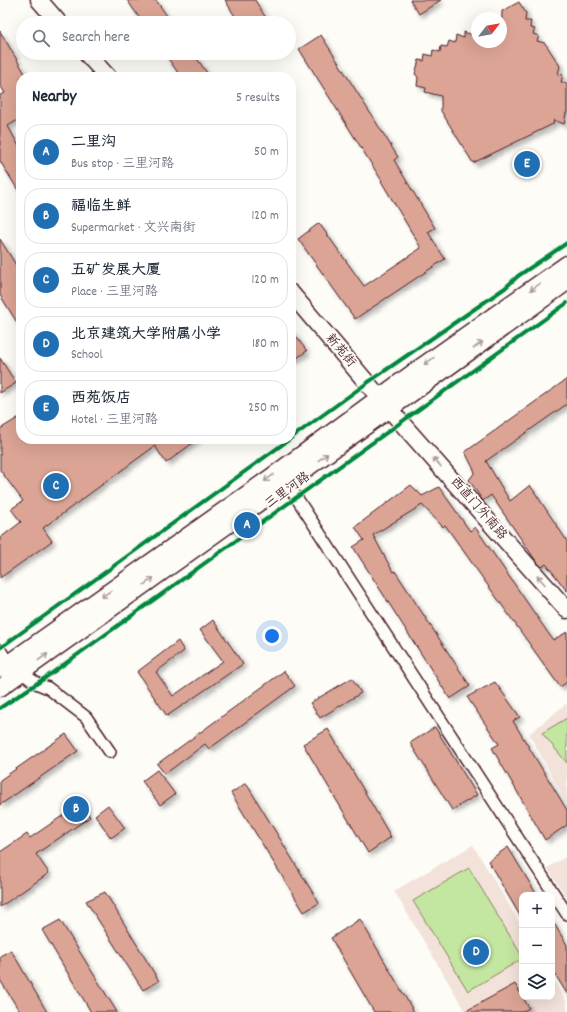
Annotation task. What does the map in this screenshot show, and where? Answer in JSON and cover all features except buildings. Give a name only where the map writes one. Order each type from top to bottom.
[{"type":"main road","points":[[39,0],[53,16]]},
{"type":"main road","points":[[92,60],[103,72]]},
{"type":"main road","name":"三里河路","points":[[3,661],[271,477],[379,397],[567,264]]},
{"type":"main road","name":"三里河路","points":[[0,688],[567,282]]},
{"type":"main road","name":"新苑街","points":[[296,299],[390,410]]},
{"type":"main road","name":"西直门外南路","points":[[390,410],[567,610]]},
{"type":"street","points":[[287,483],[567,914]]},
{"type":"street","points":[[3,661],[36,683],[48,688],[86,717],[110,752]]},
{"type":"shaded area","points":[[567,703],[567,803],[529,734]]},
{"type":"shaded area","points":[[473,845],[519,922],[519,1000],[555,1000],[555,982],[567,1003],[567,1012],[466,1012],[394,891]]},
{"type":"shaded area","points":[[567,856],[567,898],[547,868]]},
{"type":"green space","points":[[567,718],[567,763],[542,733]]},
{"type":"green space","points":[[469,868],[519,951],[519,961],[468,991],[413,901]]},
{"type":"cycle path","points":[[296,434],[367,383],[505,288],[518,276],[567,243]]},
{"type":"cycle path","points":[[0,708],[45,678],[567,303]]},
{"type":"cycle path","points":[[0,648],[283,444]]},
{"type":"place","name":"西苑饭店","points":[[527,164]]},
{"type":"place","name":"五矿发展大厦","points":[[56,486]]},
{"type":"place","name":"二里沟","points":[[247,525]]},
{"type":"place","name":"福临生鲜","points":[[76,809]]},
{"type":"place","name":"北京建筑大学附属小学","points":[[476,952]]}]
